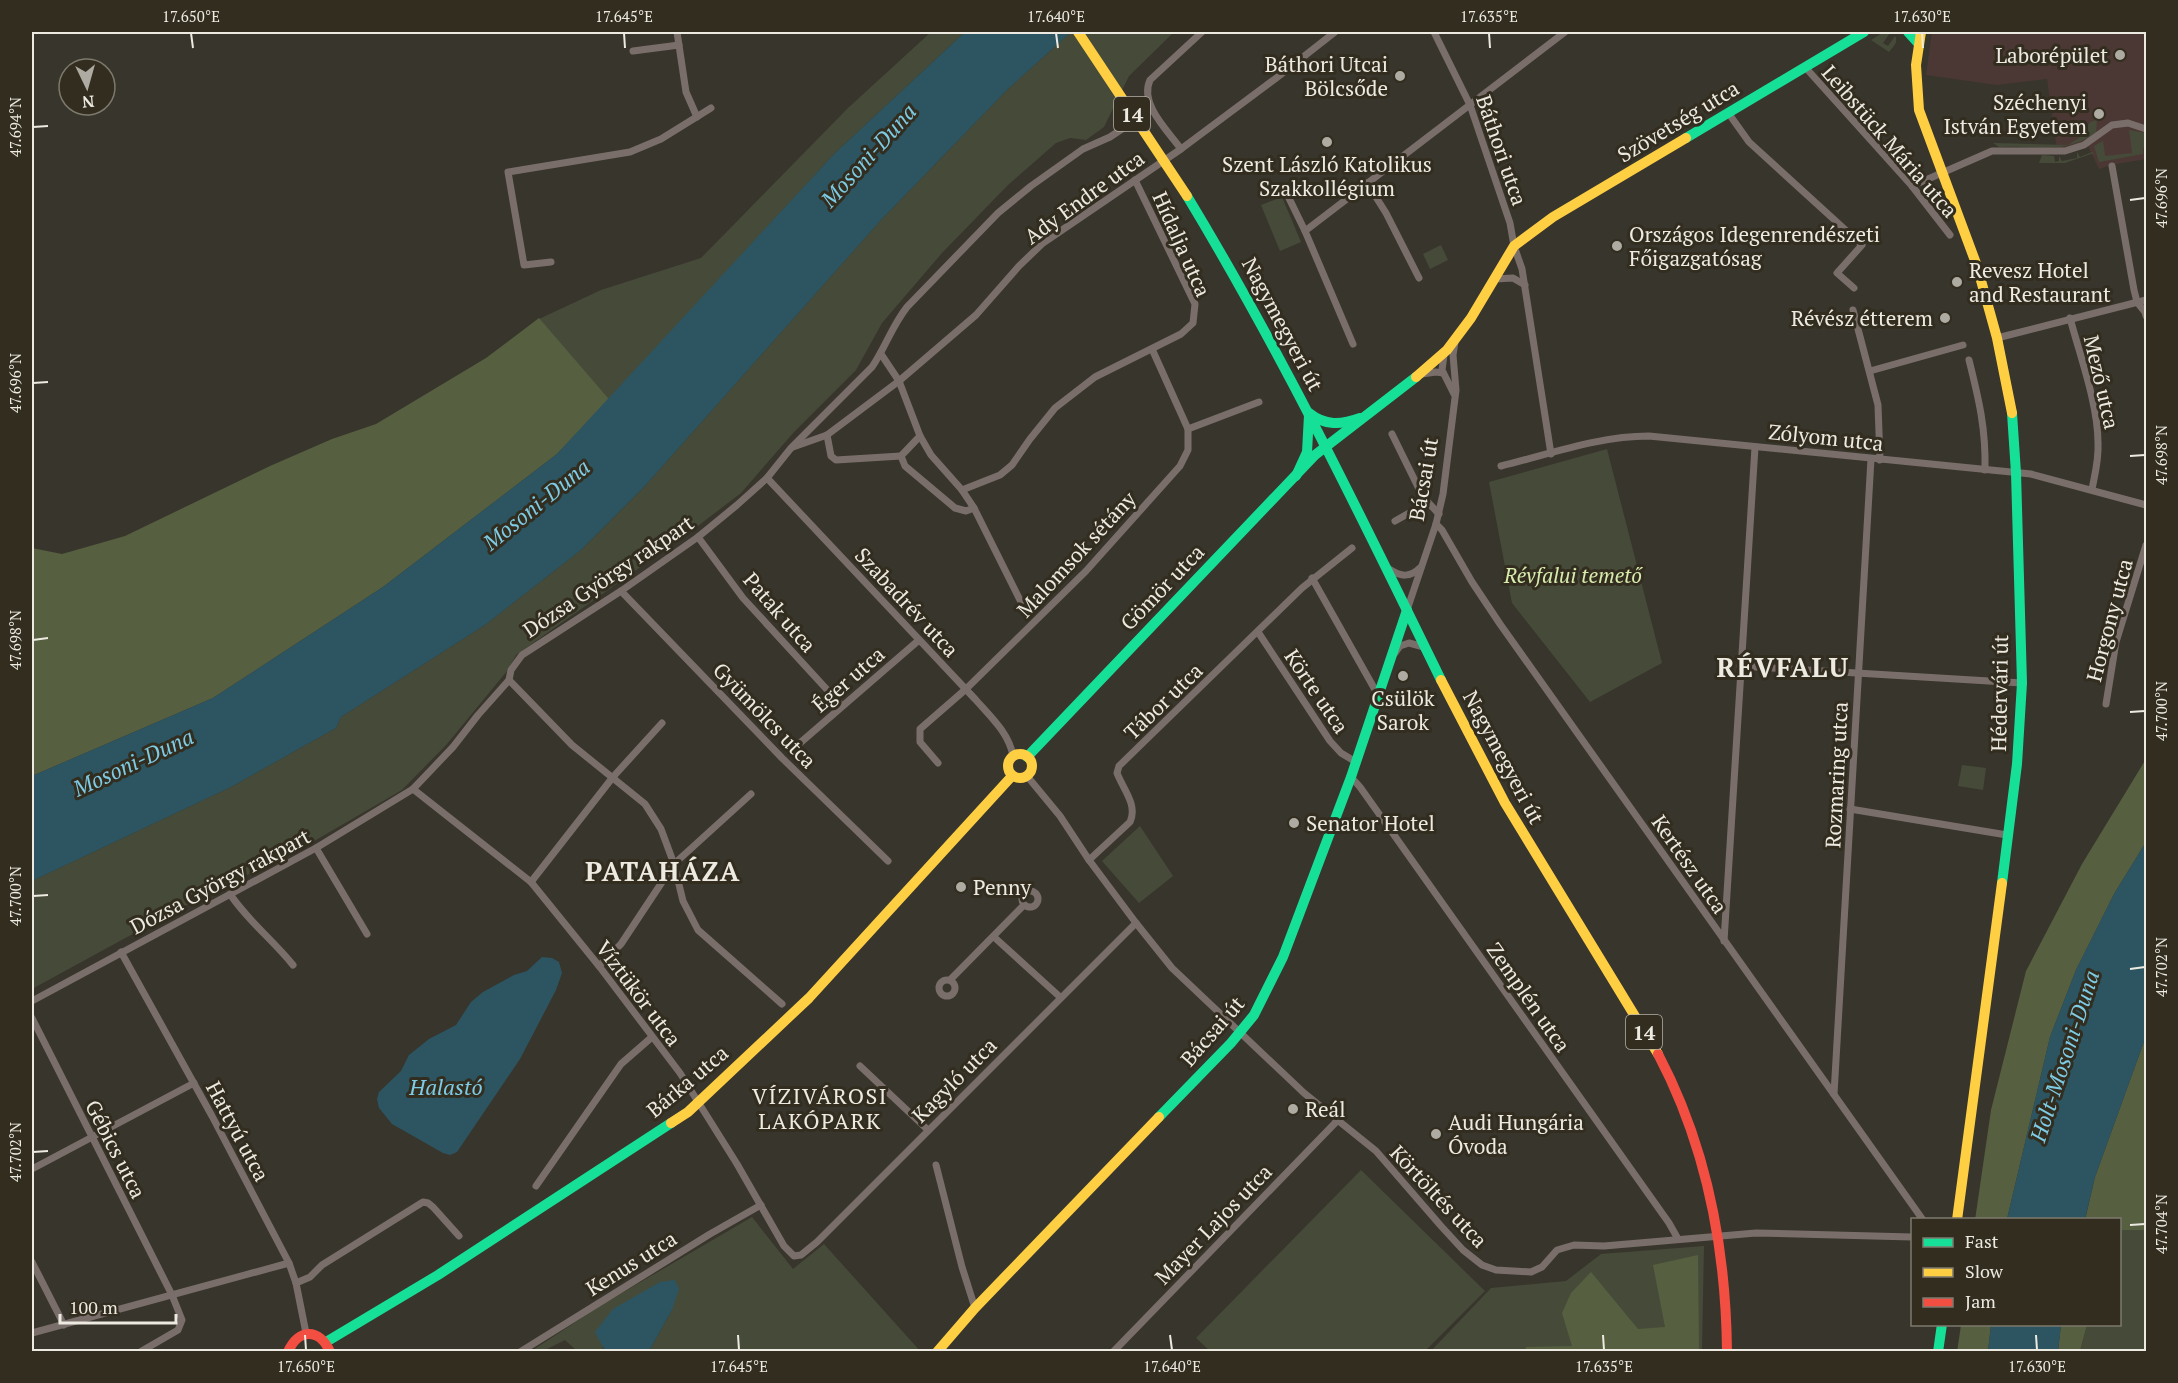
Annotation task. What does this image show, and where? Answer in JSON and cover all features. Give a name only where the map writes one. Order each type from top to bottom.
[{"type":"street","points":[[677,32],[686,92],[697,117]]},
{"type":"street","name":"Nagymegyeri út","points":[[1078,32],[1187,196],[1265,328],[1387,567],[1477,751],[1529,845],[1658,1055],[1681,1102],[1700,1153],[1708,1183],[1719,1237],[1727,1352]]},
{"type":"street","points":[[1181,149],[1152,109],[1147,94],[1150,80],[1202,32]]},
{"type":"street","name":"Ady Endre utca","points":[[791,448],[826,435],[899,381],[976,315],[1019,266],[1043,243],[1181,149],[1335,32]]},
{"type":"street","name":"Báthori utca","points":[[1434,32],[1470,105],[1510,222],[1525,285],[1551,454]]},
{"type":"street","points":[[1305,231],[1565,32]]},
{"type":"street","name":"Szövetség utca","points":[[1514,246],[1553,217],[1864,32]]},
{"type":"street","points":[[1908,32],[1918,38]]},
{"type":"street","name":"Hédervári út","points":[[1918,38],[1915,81],[1919,110],[1977,266],[1997,338],[2011,401],[2016,473],[2022,683],[2017,764],[1957,1218]]},
{"type":"street","points":[[633,51],[679,45]]},
{"type":"street","name":"Leibstück Mária utca","points":[[1805,68],[1912,186],[1950,235]]},
{"type":"street","points":[[551,262],[524,266],[508,172],[630,152],[661,139],[711,108]]},
{"type":"street","name":"Dózsa György rakpart","points":[[32,1001],[316,848],[413,789],[453,747],[509,680],[511,670],[522,654],[621,591],[698,537],[766,478],[791,448],[872,367],[881,354],[896,321],[907,307],[998,213],[1030,186],[1083,149],[1110,137],[1152,109]]},
{"type":"street","points":[[1729,114],[1749,142],[1862,245],[1837,273],[1854,288]]},
{"type":"street","points":[[1912,186],[1992,151],[2058,152],[2074,149],[2091,141],[2109,126],[2128,123],[2146,129]]},
{"type":"street","points":[[2112,166],[2137,303],[2146,316]]},
{"type":"street","name":"Hídalja utca","points":[[1135,180],[1195,304],[1193,323],[1181,334],[1152,349]]},
{"type":"street","points":[[1367,183],[1386,213],[1419,278]]},
{"type":"street","points":[[1285,190],[1353,344]]},
{"type":"street","points":[[1456,339],[1514,246]]},
{"type":"street","points":[[1495,279],[1513,278],[1525,285]]},
{"type":"street","points":[[1997,338],[2146,300]]},
{"type":"street","points":[[1853,310],[1878,405],[1880,460]]},
{"type":"street","name":"Mező utca","points":[[2070,318],[2097,420],[2097,465],[2092,489]]},
{"type":"street","name":"Gömör utca","points":[[1027,757],[1325,446],[1418,375],[1456,339]]},
{"type":"street","name":"Bácsai út","points":[[937,1352],[975,1308],[1241,1032],[1254,1015],[1283,957],[1351,777],[1439,514],[1455,399],[1456,375],[1453,350],[1456,339]]},
{"type":"street","points":[[1870,371],[1963,345]]},
{"type":"street","points":[[962,490],[1000,475],[1012,465],[1029,439],[1055,408],[1095,377],[1152,349],[1188,429],[1259,402]]},
{"type":"street","points":[[1447,350],[1442,363],[1443,373],[1451,384],[1455,399]]},
{"type":"street","points":[[881,354],[899,381],[920,436],[931,454],[962,490],[974,508],[1026,612]]},
{"type":"street","points":[[1969,360],[1982,413],[1985,470]]},
{"type":"street","points":[[1418,375],[1432,372],[1443,373]]},
{"type":"street","points":[[1308,411],[1311,415],[1328,423],[1339,424],[1360,418]]},
{"type":"street","points":[[1296,476],[1307,452],[1308,411]]},
{"type":"street","name":"Malomsok sétány","points":[[938,763],[920,742],[920,729],[966,689],[1086,572],[1180,466],[1188,450],[1188,429]]},
{"type":"street","points":[[1392,434],[1427,503],[1439,514]]},
{"type":"street","points":[[826,435],[831,456],[836,460],[901,456],[920,436]]},
{"type":"street","name":"Zólyom utca","points":[[1501,466],[1602,440],[1627,436],[1649,436],[2031,474],[2146,505]]},
{"type":"street","points":[[1724,942],[1755,447]]},
{"type":"street","points":[[901,456],[905,466],[955,508],[966,511],[974,508]]},
{"type":"street","name":"Rozmaring utca","points":[[1834,1094],[1837,1079],[1850,809],[1871,459]]},
{"type":"street","name":"Szabadrév utca","points":[[766,478],[966,689],[1011,744],[1013,756]]},
{"type":"street","points":[[1395,520],[1427,503]]},
{"type":"street","name":"Kertész utca","points":[[1436,524],[1442,530],[1500,624],[1922,1218]]},
{"type":"street","name":"Patak utca","points":[[698,537],[743,598],[842,706]]},
{"type":"street","name":"Horgony utca","points":[[2106,704],[2116,642],[2146,545]]},
{"type":"street","name":"Tábor utca","points":[[1089,860],[1130,822],[1133,815],[1133,807],[1117,773],[1119,766],[1312,578],[1352,548]]},
{"type":"street","points":[[1387,567],[1400,575],[1407,576],[1423,565]]},
{"type":"street","points":[[1312,578],[1378,695]]},
{"type":"street","name":"Gyümölcs utca","points":[[621,591],[782,758],[888,861]]},
{"type":"street","name":"Körte utca","points":[[1258,632],[1330,741],[1341,753],[1356,762]]},
{"type":"street","name":"Éger utca","points":[[800,743],[919,640]]},
{"type":"street","points":[[1391,657],[1400,646],[1409,643],[1423,646],[1430,654]]},
{"type":"street","points":[[1740,666],[2022,683]]},
{"type":"street","points":[[509,680],[572,745],[645,804],[661,829],[674,864],[683,901],[698,930],[782,1004]]},
{"type":"street","points":[[531,882],[613,777],[662,723]]},
{"type":"street","points":[[1021,754],[1027,757],[1032,765],[1031,772],[1019,778],[1012,776],[1008,765],[1013,756],[1021,754]]},
{"type":"street","name":"Bárka utca","points":[[328,1347],[658,1132],[698,1102],[809,998],[1012,776]]},
{"type":"street","points":[[1027,776],[1060,816],[1089,860],[1136,923],[1178,974],[1241,1032]]},
{"type":"street","name":"Zemplén utca","points":[[1351,777],[1669,1223],[1677,1239]]},
{"type":"street","name":"Víztükör utca","points":[[413,789],[531,882],[599,966],[680,1073],[784,1246],[794,1256]]},
{"type":"street","points":[[599,966],[621,944],[674,864],[751,794]]},
{"type":"street","points":[[1850,809],[2007,835]]},
{"type":"street","points":[[316,848],[368,934]]},
{"type":"street","points":[[230,894],[237,906],[293,964]]},
{"type":"street","points":[[950,981],[1024,905]]},
{"type":"street","name":"Kagyló utca","points":[[794,1256],[801,1255],[817,1242],[1136,923]]},
{"type":"street","points":[[994,936],[1060,997]]},
{"type":"street","name":"Hattyú utca","points":[[121,952],[290,1263],[306,1333]]},
{"type":"street","name":"Gébics utca","points":[[32,1018],[172,1295],[182,1320],[178,1330],[140,1352]]},
{"type":"street","name":"Körtöltés utca","points":[[1241,1032],[1305,1093],[1376,1151],[1463,1250],[1491,1269],[1516,1273],[1531,1272],[1542,1267],[1557,1250],[1568,1246],[1719,1237]]},
{"type":"street","points":[[536,1186],[621,1064],[652,1037]]},
{"type":"street","points":[[860,1066],[928,1130]]},
{"type":"street","points":[[32,1169],[194,1083]]},
{"type":"street","name":"Mayer Lajos utca","points":[[1113,1352],[1338,1120]]},
{"type":"street","points":[[936,1165],[962,1268],[975,1308]]},
{"type":"street","points":[[296,1283],[310,1277],[322,1265],[423,1202],[433,1207],[459,1236]]},
{"type":"street","name":"Kenus utca","points":[[520,1352],[761,1205]]},
{"type":"street","points":[[1719,1237],[1756,1233],[1911,1237]]},
{"type":"street","points":[[32,1262],[64,1325]]},
{"type":"street","points":[[32,1333],[290,1263]]},
{"type":"street","points":[[1938,1352],[1942,1326]]},
{"type":"street","points":[[288,1352],[292,1341],[306,1333],[316,1334],[328,1347]]},
{"type":"shaded area","name":"Széchenyi István Egyetem","points":[[1932,32],[2146,32],[2146,159],[2099,169],[2086,142],[2057,150],[2047,79],[1997,85],[1926,75]]},
{"type":"green space","points":[[931,32],[965,32],[835,153],[609,399],[539,319],[601,290],[701,258],[848,108]]},
{"type":"green space","points":[[1071,32],[1174,32],[1129,76],[1104,127],[1086,140],[1070,138],[1056,143],[1008,185],[942,253],[882,323],[856,370],[794,432],[741,493],[690,532],[516,655],[507,671],[447,744],[402,790],[309,844],[173,912],[32,989],[32,881],[231,787],[336,728],[341,717],[485,625],[581,550],[644,487],[881,220],[1007,90]]},
{"type":"green space","points":[[1882,33],[1890,33],[1883,43],[1888,46],[1895,36],[1896,38],[1889,52],[1871,40]]},
{"type":"green space","points":[[2097,120],[2096,133],[2084,140],[2072,144],[2061,147],[1999,147],[1993,143],[2068,145],[2082,136],[2090,122]]},
{"type":"green space","points":[[2129,130],[2146,133],[2146,147],[2143,148],[2143,154],[2099,162],[2094,146],[2103,141],[2105,156],[2132,153]]},
{"type":"green space","points":[[2077,152],[2080,157],[2094,153],[2065,163],[2039,163],[2042,155],[2054,156],[2055,162],[2059,161],[2059,156],[2062,161],[2077,158]]},
{"type":"green space","points":[[1282,197],[1301,242],[1280,251],[1261,205]]},
{"type":"green space","points":[[1441,245],[1448,260],[1430,269],[1423,254]]},
{"type":"green space","points":[[539,318],[609,399],[557,454],[383,587],[213,698],[32,776],[32,548],[62,554],[125,536],[270,466],[332,439],[376,424],[486,358]]},
{"type":"green space","name":"Révfalui temető","points":[[1607,449],[1662,663],[1590,702],[1512,603],[1489,482]]},
{"type":"green space","points":[[2146,759],[2146,842],[2114,894],[2076,970],[2050,1037],[2007,1218],[1975,1218],[1991,1110],[2026,971],[2082,864]]},
{"type":"green space","points":[[1962,765],[1986,768],[1983,790],[1958,786]]},
{"type":"green space","points":[[1140,826],[1173,876],[1139,903],[1102,861]]},
{"type":"green space","points":[[2146,1036],[2146,1230],[2121,1230],[2121,1218],[2085,1218],[2095,1177]]},
{"type":"green space","points":[[1361,1170],[1485,1291],[1425,1351],[1210,1351],[1196,1338]]},
{"type":"green space","points":[[752,1217],[793,1269],[824,1244],[921,1352],[649,1351],[672,1310],[602,1347],[605,1351],[577,1351],[565,1340],[543,1351],[530,1352],[603,1304]]},
{"type":"green space","points":[[2121,1230],[2146,1230],[2146,1351],[2080,1352],[2087,1326],[2121,1326]]},
{"type":"green space","points":[[1704,1246],[1702,1351],[1430,1352],[1491,1288],[1566,1281],[1601,1254]]},
{"type":"green space","points":[[1698,1255],[1699,1351],[1526,1351],[1526,1347],[1572,1346],[1562,1313],[1571,1293],[1591,1272],[1638,1329],[1665,1327],[1653,1265]]},
{"type":"green space","points":[[1961,1326],[1991,1326],[1988,1351],[1957,1352]]},
{"type":"green space","points":[[2061,1326],[2087,1326],[2080,1351],[2058,1351]]},
{"type":"water","name":"Mosoni-Duna","points":[[965,32],[1071,32],[1007,90],[881,220],[644,487],[581,550],[485,625],[341,717],[336,728],[231,787],[32,881],[32,776],[213,698],[383,587],[557,454],[835,153]]},
{"type":"water","name":"Holt-Mosoni-Duna","points":[[2146,842],[2146,1036],[2095,1177],[2085,1218],[2007,1218],[2050,1037],[2076,970],[2114,894]]},
{"type":"water","name":"Halastó","points":[[542,957],[552,958],[559,962],[562,973],[556,990],[520,1059],[457,1152],[450,1155],[443,1153],[392,1124],[379,1108],[377,1099],[379,1092],[401,1071],[409,1055],[429,1039],[456,1025],[471,1002],[483,992],[514,975],[527,971]]},
{"type":"water","points":[[675,1280],[679,1289],[672,1310],[649,1351],[605,1351],[595,1332],[613,1309],[660,1282]]},
{"type":"water","points":[[1991,1326],[2061,1326],[2058,1351],[1988,1351]]},
{"type":"traffic: fast","points":[[1686,138],[1864,32]]},
{"type":"traffic: fast","points":[[1908,32],[1917,42]]},
{"type":"traffic: fast","points":[[1187,196],[1288,375],[1351,496],[1441,680]]},
{"type":"traffic: fast","points":[[1027,757],[1315,455],[1416,377]]},
{"type":"traffic: fast","points":[[1309,413],[1321,420],[1333,423],[1360,418]]},
{"type":"traffic: fast","points":[[2002,883],[2017,764],[2022,683],[2012,413]]},
{"type":"traffic: fast","points":[[1296,476],[1307,452],[1309,415]]},
{"type":"traffic: fast","points":[[1159,1117],[1231,1043],[1254,1015],[1283,957],[1351,777],[1407,610]]},
{"type":"traffic: fast","points":[[326,1342],[438,1275],[671,1123]]},
{"type":"traffic: fast","points":[[1938,1352],[1942,1326]]},
{"type":"traffic: slow","points":[[1078,32],[1187,196]]},
{"type":"traffic: slow","points":[[1921,32],[1916,65],[1919,110],[1977,266],[1997,338],[2012,413]]},
{"type":"traffic: slow","points":[[1416,377],[1447,350],[1471,318],[1514,246],[1553,217],[1686,138]]},
{"type":"traffic: slow","points":[[1441,680],[1505,803],[1658,1054]]},
{"type":"traffic: slow","points":[[1020,754],[1029,757],[1032,766],[1029,775],[1020,778],[1011,775],[1008,766],[1011,757],[1020,754]]},
{"type":"traffic: slow","points":[[671,1123],[688,1112],[809,998],[1012,776]]},
{"type":"traffic: slow","points":[[1957,1218],[2002,883]]},
{"type":"traffic: slow","points":[[937,1352],[975,1308],[1159,1117]]},
{"type":"traffic: jam","points":[[1658,1054],[1689,1125],[1710,1199],[1723,1275],[1727,1352]]},
{"type":"traffic: jam","points":[[288,1352],[297,1338],[309,1334],[321,1338],[330,1352]]},
{"type":"place","name":"Laborépület","points":[[2120,55]]},
{"type":"place","name":"Báthori Utcai Bölcsőde","points":[[1400,76]]},
{"type":"place","name":"Széchenyi István Egyetem","points":[[2099,114]]},
{"type":"place","name":"Szent László Katolikus Szakkollégium","points":[[1327,142]]},
{"type":"place","name":"Országos Idegenrendészeti Főigazgatósag","points":[[1617,246]]},
{"type":"place","name":"Revesz Hotel and Restaurant","points":[[1957,282]]},
{"type":"place","name":"Révész étterem","points":[[1945,318]]},
{"type":"place","name":"Csülök Sarok","points":[[1403,676]]},
{"type":"place","name":"Senator Hotel","points":[[1294,823]]},
{"type":"place","name":"Penny","points":[[961,887]]},
{"type":"place","name":"Reál","points":[[1293,1109]]},
{"type":"place","name":"Audi Hungária Óvoda","points":[[1436,1134]]},
{"type":"district","name":"RÉVFALU","points":[[1783,667]]},
{"type":"district","name":"PATAHÁZA","points":[[663,871]]},
{"type":"district","name":"VÍZIVÁROSI LAKÓPARK","points":[[820,1108]]}]
